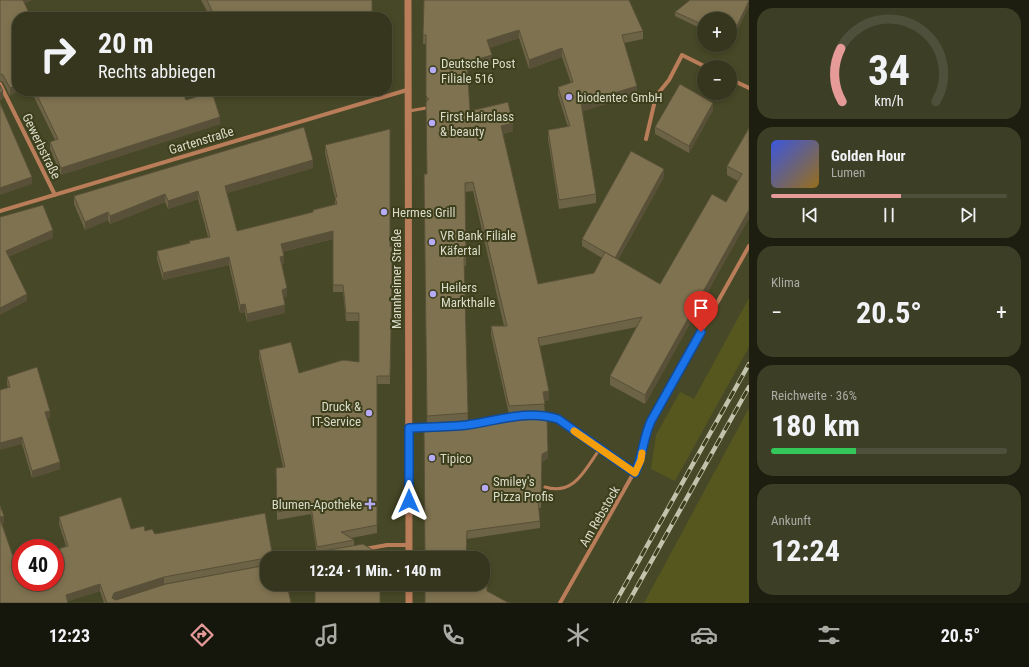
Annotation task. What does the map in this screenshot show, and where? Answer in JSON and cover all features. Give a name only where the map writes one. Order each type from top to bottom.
[{"type":"street","name":"Mannheimer Straße","points":[[408,0],[407,112],[409,551]]},
{"type":"street","points":[[646,139],[656,96],[669,80],[682,55],[697,62]]},
{"type":"street","points":[[737,82],[749,88]]},
{"type":"street","name":"Gewerbstraße","points":[[0,84],[55,195]]},
{"type":"street","name":"Gartenstraße","points":[[392,94],[407,90]]},
{"type":"street","name":"Gartenstraße","points":[[0,211],[387,96]]},
{"type":"street","name":"Am Rebstock","points":[[560,603],[635,473],[641,460],[645,434],[651,421],[749,246]]},
{"type":"street","points":[[357,551],[387,545],[409,545]]},
{"type":"street","points":[[409,591],[409,603]]},
{"type":"lane","points":[[407,112],[426,108]]},
{"type":"lane","points":[[537,415],[545,414],[558,419],[599,450],[635,473]]},
{"type":"lane","points":[[467,425],[513,416]]},
{"type":"lane","points":[[409,428],[438,426]]},
{"type":"lane","points":[[545,487],[554,490],[569,487],[583,473],[599,450]]},
{"type":"shaded area","points":[[749,298],[749,347],[675,481],[651,469],[656,435],[680,392],[694,399]]},
{"type":"shaded area","points":[[749,408],[749,603],[644,603]]},
{"type":"building","points":[[0,0],[23,0],[29,12],[12,12],[12,87],[10,88],[3,75],[0,74]]},
{"type":"building","points":[[207,0],[372,0],[372,12],[213,12]]},
{"type":"building","points":[[424,0],[629,0],[643,31],[622,35],[637,86],[581,103],[596,194],[559,200],[548,130],[570,126],[558,87],[573,82],[562,48],[529,60],[519,30],[487,40],[492,55],[467,62],[470,111],[508,102],[513,123],[501,126],[538,284],[594,273],[605,252],[660,284],[712,194],[726,202],[742,174],[727,166],[749,128],[749,210],[645,395],[610,376],[642,317],[538,338],[549,391],[543,392],[545,404],[509,406],[491,326],[507,326],[473,182],[465,183],[466,258],[464,258],[468,413],[427,416],[424,174],[427,174],[426,102],[429,99],[426,96],[426,35],[423,35]]},
{"type":"building","points":[[690,0],[749,0],[737,26],[737,12],[697,12],[697,22],[675,12]]},
{"type":"building","points":[[680,84],[697,94],[697,100],[708,100],[713,103],[689,146],[655,127]]},
{"type":"building","points":[[0,85],[3,91],[0,93]]},
{"type":"building","points":[[37,96],[184,96],[186,100],[199,96],[213,96],[220,117],[61,168],[50,142],[58,139]]},
{"type":"building","points":[[0,103],[32,177],[0,188]]},
{"type":"building","points":[[304,127],[313,160],[225,186],[237,231],[313,212],[313,210],[337,204],[335,197],[337,197],[325,145],[390,129],[390,247],[392,246],[392,280],[390,376],[377,376],[377,525],[341,532],[354,540],[317,547],[311,506],[277,512],[276,468],[285,467],[259,350],[291,342],[299,373],[343,360],[359,362],[359,313],[346,313],[343,285],[333,285],[333,231],[281,244],[284,256],[280,257],[287,288],[282,290],[285,305],[247,314],[245,304],[240,305],[229,257],[163,273],[157,251],[190,243],[189,241],[210,237],[198,191],[168,201],[165,194],[110,216],[108,212],[85,222],[74,196]]},
{"type":"building","points":[[631,151],[664,169],[615,258],[582,239]]},
{"type":"building","points":[[43,205],[53,230],[6,251],[27,294],[0,308],[0,217]]},
{"type":"building","points":[[37,367],[50,411],[45,412],[60,462],[32,471],[22,437],[0,443],[0,390],[10,387],[7,377]]},
{"type":"building","points":[[524,411],[546,412],[548,451],[542,454],[541,501],[538,501],[540,521],[467,531],[466,551],[425,551],[424,430],[427,430],[427,423],[468,421],[468,423],[502,423],[503,416],[511,416],[510,413]]},
{"type":"building","points":[[121,497],[131,529],[144,526],[145,531],[152,529],[155,534],[265,513],[272,551],[260,551],[260,559],[164,577],[114,593],[112,598],[116,600],[166,584],[260,566],[260,591],[288,591],[291,603],[107,603],[100,584],[66,595],[68,603],[0,603],[0,519],[12,553],[12,591],[64,591],[64,547],[68,546],[59,517]]},
{"type":"building","points":[[0,505],[4,516],[0,517]]},
{"type":"building","points":[[363,544],[374,551],[324,551]]},
{"type":"building","points":[[315,591],[380,591],[380,603],[315,603]]},
{"type":"building","points":[[425,591],[487,591],[509,603],[425,603]]},
{"type":"railway","points":[[615,603],[749,364]]},
{"type":"railway","points":[[628,603],[749,387]]},
{"type":"slow traffic","points":[[574,431],[599,450],[635,473],[641,460],[642,453]]},
{"type":"place","name":"Deutsche Post Filiale 516","points":[[433,70]]},
{"type":"place","name":"biodentec GmbH","points":[[569,97]]},
{"type":"place","name":"First Hairclass & beauty","points":[[432,123]]},
{"type":"place","name":"Hermes Grill","points":[[384,212]]},
{"type":"place","name":"VR Bank Filiale Käfertal","points":[[432,242]]},
{"type":"place","name":"Heilers Markthalle","points":[[433,294]]},
{"type":"place","name":"Druck & IT-Service","points":[[369,413]]},
{"type":"place","name":"Tipico","points":[[432,458]]},
{"type":"place","name":"Smiley's Pizza Profis","points":[[485,488]]},
{"type":"place","name":"Blumen-Apotheke","points":[[370,504]]},
{"type":"route","points":[[409,501],[409,428],[467,425],[505,417],[545,414],[558,419],[599,450],[635,473],[641,460],[645,434],[651,421],[701,332]]}]
